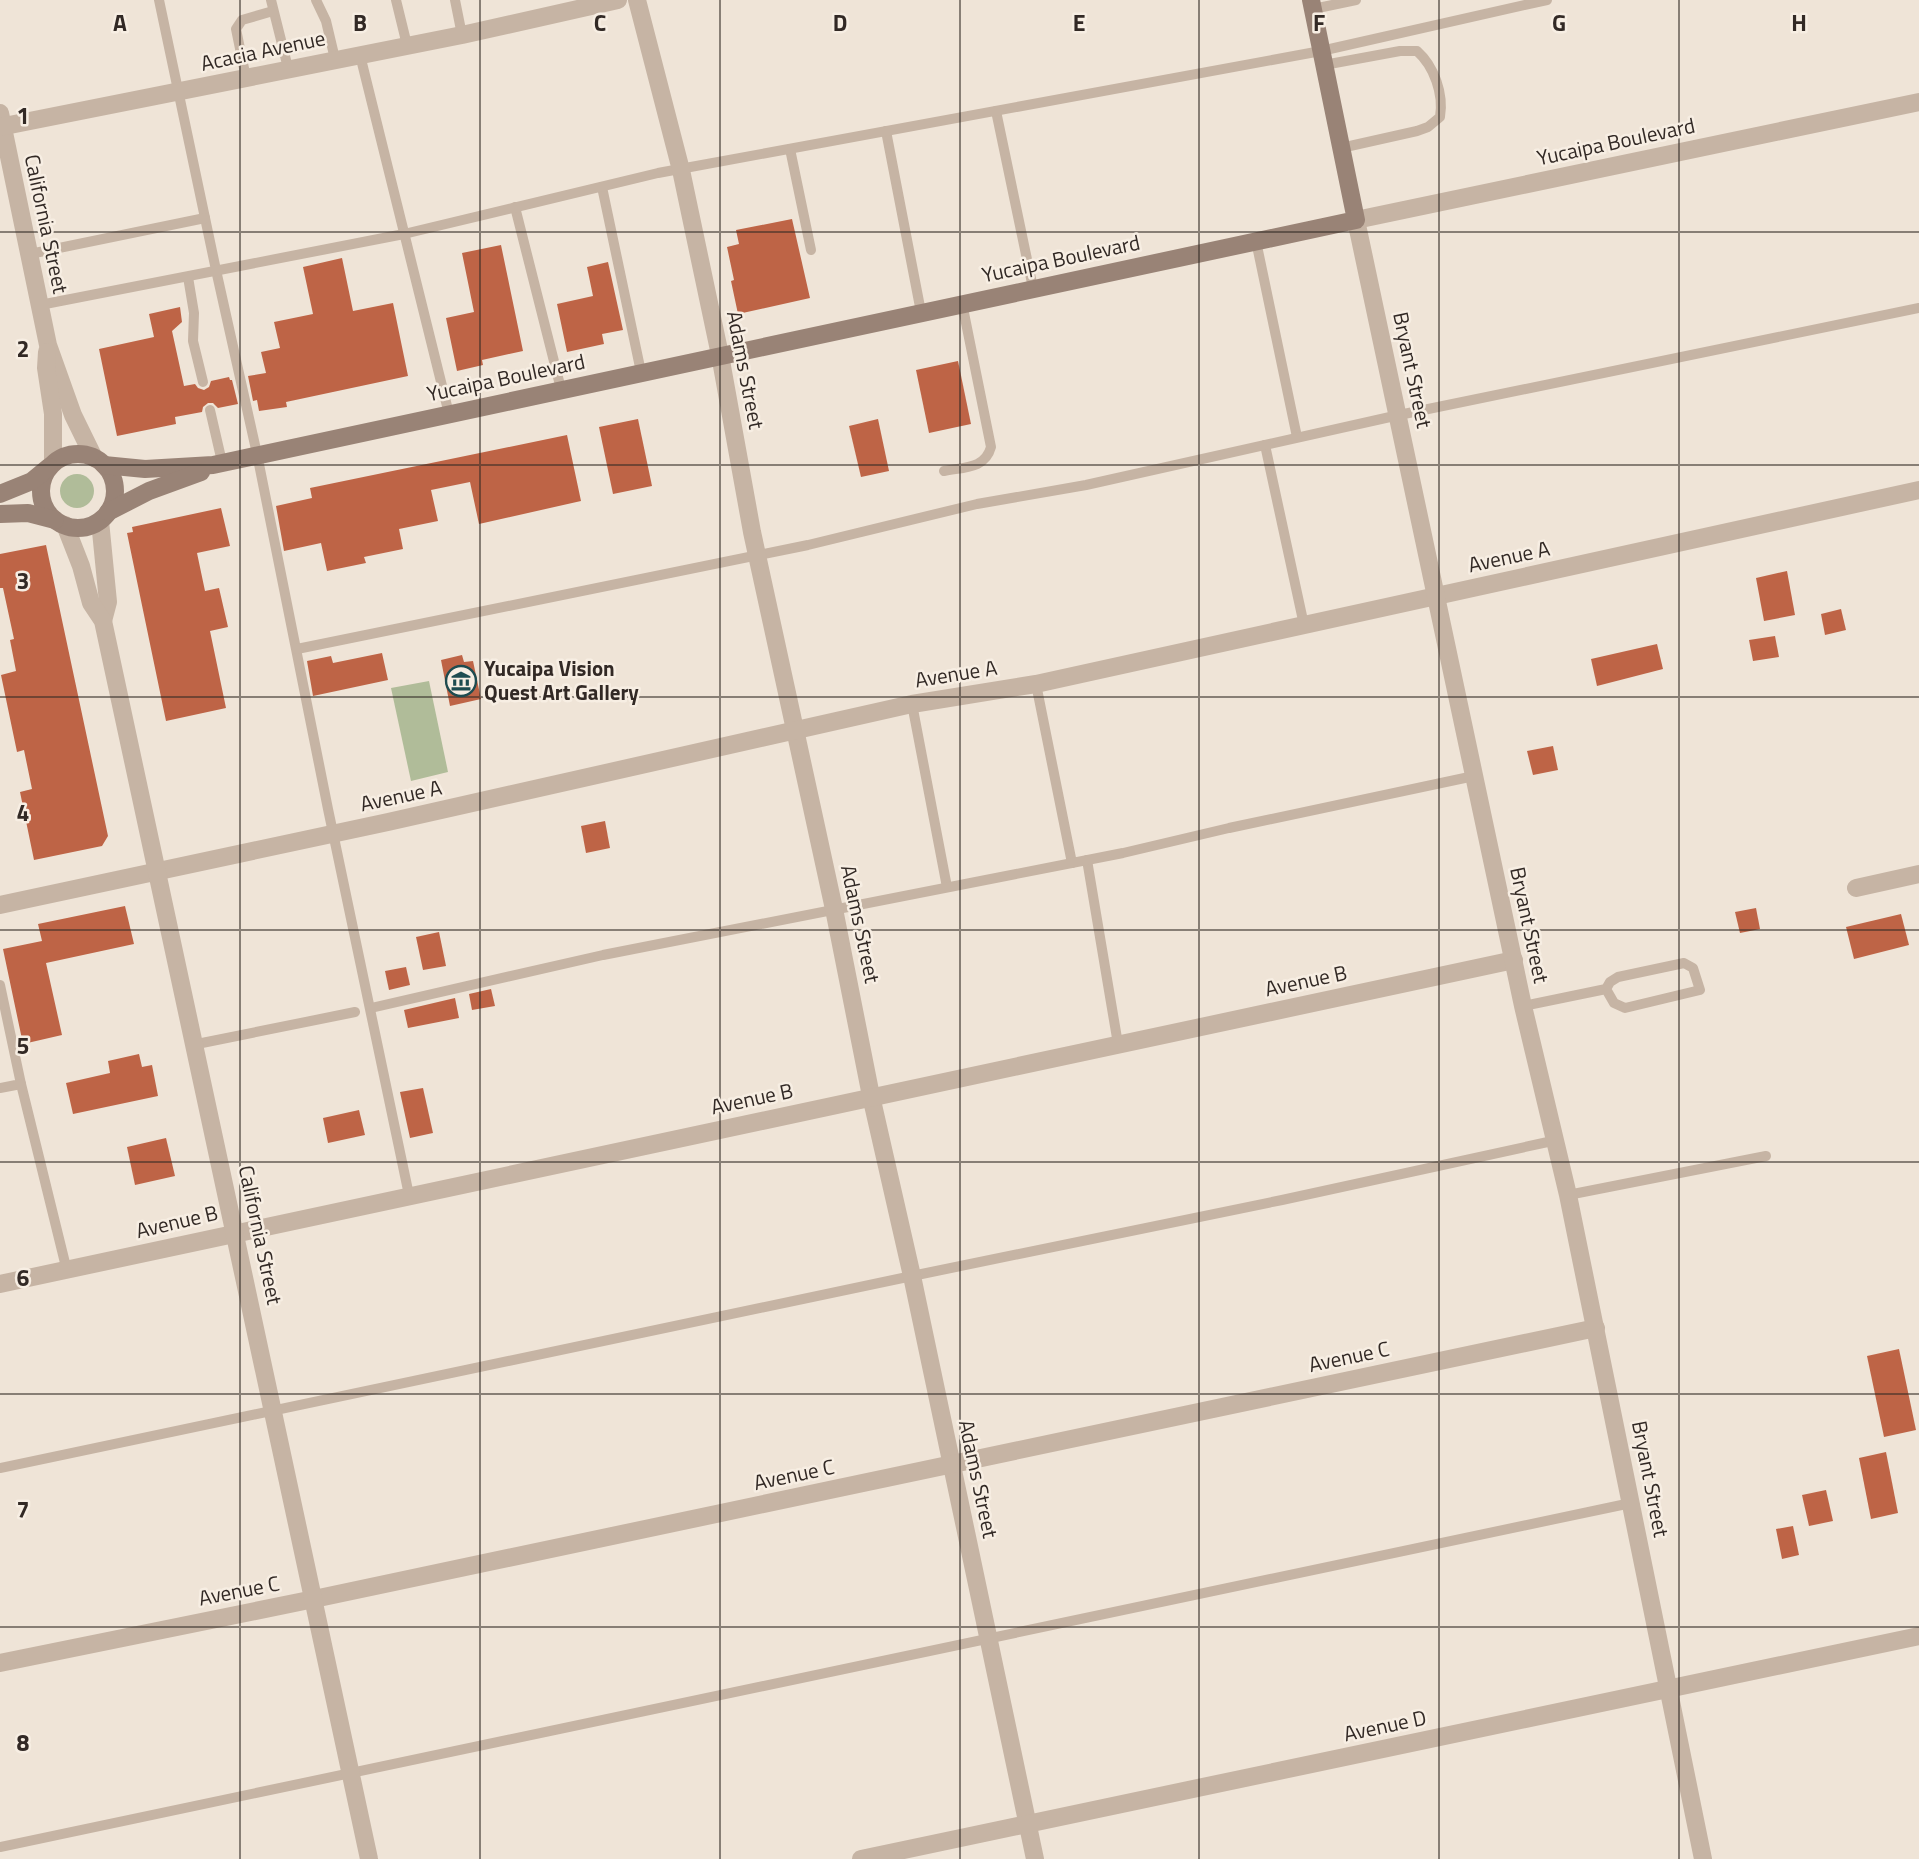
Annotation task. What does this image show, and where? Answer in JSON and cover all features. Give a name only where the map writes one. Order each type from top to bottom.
[{"type":"main road","name":"Bryant Street","points":[[1312,5],[1356,220]]},
{"type":"main road","name":"Yucaipa Boulevard","points":[[99,461],[145,468],[217,463],[1356,220]]},
{"type":"main road","points":[[0,495],[32,481],[51,465],[73,454],[99,461],[111,475],[115,488],[114,500],[104,516],[83,527],[28,513],[0,514]]},
{"type":"main road","name":"Yucaipa Boulevard","points":[[104,516],[132,498],[217,463]]},
{"type":"main road","points":[[51,465],[43,477],[42,500],[47,511],[60,523]]},
{"type":"street","name":"Acacia Avenue","points":[[1,122],[177,92],[461,35],[618,0]]},
{"type":"street","name":"Adams Street","points":[[638,0],[681,170],[720,355],[757,554],[835,909],[871,1096],[912,1276],[1035,1859]]},
{"type":"street","name":"Yucaipa Boulevard","points":[[1356,220],[1919,102]]},
{"type":"street","name":"California Street","points":[[1,122],[48,345],[73,415],[99,461]]},
{"type":"street","name":"Bryant Street","points":[[1356,220],[1523,1006],[1557,1140],[1703,1859]]},
{"type":"street","name":"California Street","points":[[48,345],[46,368],[53,414],[51,465]]},
{"type":"street","name":"Avenue A","points":[[0,905],[334,834],[912,704],[1037,684],[1919,490]]},
{"type":"street","name":"California Street","points":[[103,621],[108,602],[104,516]]},
{"type":"street","name":"California Street","points":[[60,523],[81,566],[90,604],[103,621],[197,1044],[369,1859]]},
{"type":"street","points":[[1856,888],[1919,874]]},
{"type":"street","name":"Avenue B","points":[[0,1284],[1514,960]]},
{"type":"street","name":"Avenue C","points":[[0,1663],[1596,1328]]},
{"type":"street","name":"Avenue D","points":[[861,1859],[1919,1636]]},
{"type":"lane","points":[[159,0],[257,454],[409,1195]]},
{"type":"lane","points":[[316,0],[326,21],[335,59]]},
{"type":"lane","points":[[396,0],[407,45]]},
{"type":"lane","points":[[455,0],[461,35]]},
{"type":"lane","points":[[1312,5],[1356,0]]},
{"type":"lane","points":[[1323,58],[1547,0]]},
{"type":"lane","points":[[246,78],[236,29],[242,20],[272,6],[288,68]]},
{"type":"lane","points":[[40,305],[404,234],[681,170],[886,131],[1323,58],[1417,51],[1430,66],[1440,96],[1440,117],[1428,127],[1341,148]]},
{"type":"lane","points":[[360,55],[449,414]]},
{"type":"lane","points":[[996,111],[1032,288]]},
{"type":"lane","points":[[886,131],[921,312]]},
{"type":"lane","points":[[790,149],[811,250]]},
{"type":"lane","points":[[602,187],[641,372]]},
{"type":"lane","points":[[514,207],[561,389]]},
{"type":"lane","points":[[30,254],[205,218]]},
{"type":"lane","points":[[1256,240],[1297,438]]},
{"type":"lane","points":[[188,277],[194,313],[193,341],[204,382]]},
{"type":"lane","points":[[944,471],[982,464],[991,447],[962,303]]},
{"type":"lane","points":[[297,649],[808,545],[977,505],[1086,485],[1399,415],[1919,308]]},
{"type":"lane","points":[[210,410],[217,463]]},
{"type":"lane","points":[[1265,445],[1304,625]]},
{"type":"lane","points":[[1037,684],[1072,863]]},
{"type":"lane","points":[[912,704],[947,887]]},
{"type":"lane","points":[[371,1008],[603,955],[1087,860],[1475,776]]},
{"type":"lane","points":[[1087,860],[1118,1044]]},
{"type":"lane","points":[[1523,1006],[1605,989],[1618,977],[1684,963],[1693,968],[1700,990],[1625,1008],[1614,1003],[1605,989]]},
{"type":"lane","points":[[0,985],[21,1084],[67,1271]]},
{"type":"lane","points":[[197,1044],[355,1012]]},
{"type":"lane","points":[[0,1088],[21,1084]]},
{"type":"lane","points":[[0,1468],[1557,1140]]},
{"type":"lane","points":[[1568,1195],[1766,1156]]},
{"type":"lane","points":[[0,1847],[1631,1503]]},
{"type":"green space","points":[[77,474],[89,479],[94,491],[89,503],[77,508],[65,503],[60,491],[65,479]]},
{"type":"green space","points":[[429,681],[448,772],[411,781],[391,688]]},
{"type":"building","points":[[792,219],[810,298],[738,314],[727,247],[739,244],[736,230]]},
{"type":"building","points":[[501,245],[523,351],[482,360],[483,365],[457,371],[446,318],[474,312],[462,253]]},
{"type":"building","points":[[342,258],[353,311],[393,303],[408,376],[286,402],[287,407],[259,411],[257,400],[253,401],[248,376],[266,373],[261,352],[280,348],[274,322],[313,314],[303,267]]},
{"type":"building","points":[[608,262],[623,330],[602,334],[604,344],[567,352],[557,304],[593,296],[587,267]]},
{"type":"building","points":[[180,307],[182,322],[172,331],[184,386],[195,384],[204,390],[209,387],[211,381],[229,377],[238,404],[218,408],[213,403],[208,403],[202,412],[175,417],[176,424],[117,436],[99,349],[154,337],[149,314]]},
{"type":"building","points":[[958,361],[971,424],[929,433],[916,370]]},
{"type":"building","points":[[638,419],[652,486],[613,494],[599,427]]},
{"type":"building","points":[[878,419],[889,471],[861,477],[849,426]]},
{"type":"building","points":[[567,435],[581,501],[479,524],[470,482],[431,490],[438,521],[399,529],[403,549],[364,557],[366,563],[327,571],[321,543],[284,551],[276,506],[312,498],[310,488]]},
{"type":"building","points":[[221,508],[230,546],[197,553],[205,591],[219,588],[228,627],[210,631],[226,708],[166,721],[127,533],[133,532],[132,527]]},
{"type":"building","points":[[46,545],[108,836],[102,846],[34,860],[20,792],[32,789],[24,750],[17,752],[1,675],[16,671],[10,640],[14,639],[3,588],[0,588],[0,554]]},
{"type":"building","points":[[1787,571],[1795,615],[1764,621],[1756,578]]},
{"type":"building","points":[[1841,609],[1846,630],[1825,635],[1821,614]]},
{"type":"building","points":[[1775,636],[1779,657],[1753,661],[1749,640]]},
{"type":"building","points":[[1657,644],[1663,669],[1597,686],[1591,659]]},
{"type":"building","points":[[382,653],[388,680],[313,696],[307,661],[331,656],[333,663]]},
{"type":"building","name":"Yucaipa Vision Quest Art Gallery","points":[[462,655],[464,662],[473,661],[481,699],[450,706],[441,660]]},
{"type":"building","points":[[1553,746],[1558,770],[1533,775],[1527,751]]},
{"type":"building","points":[[605,821],[610,848],[586,853],[581,826]]},
{"type":"building","points":[[125,906],[134,944],[46,963],[62,1035],[23,1044],[3,949],[42,941],[38,924]]},
{"type":"building","points":[[1756,908],[1760,929],[1740,933],[1735,912]]},
{"type":"building","points":[[1901,914],[1909,945],[1854,959],[1846,927]]},
{"type":"building","points":[[439,932],[446,966],[423,970],[416,937]]},
{"type":"building","points":[[406,967],[410,985],[389,990],[385,971]]},
{"type":"building","points":[[491,989],[495,1006],[472,1010],[469,994]]},
{"type":"building","points":[[455,998],[459,1018],[408,1028],[404,1010]]},
{"type":"building","points":[[139,1054],[142,1067],[152,1065],[158,1096],[73,1114],[66,1083],[110,1073],[108,1061]]},
{"type":"building","points":[[423,1088],[433,1133],[410,1138],[400,1092]]},
{"type":"building","points":[[359,1110],[365,1135],[328,1143],[323,1118]]},
{"type":"building","points":[[166,1138],[175,1176],[135,1185],[127,1147]]},
{"type":"building","points":[[1899,1349],[1916,1430],[1884,1437],[1867,1356]]},
{"type":"building","points":[[1886,1452],[1898,1513],[1871,1519],[1859,1458]]},
{"type":"building","points":[[1826,1490],[1833,1521],[1809,1526],[1802,1495]]},
{"type":"building","points":[[1793,1526],[1799,1555],[1782,1559],[1776,1529]]},
{"type":"place","name":"Yucaipa Vision Quest Art Gallery","points":[[461,681]]}]
